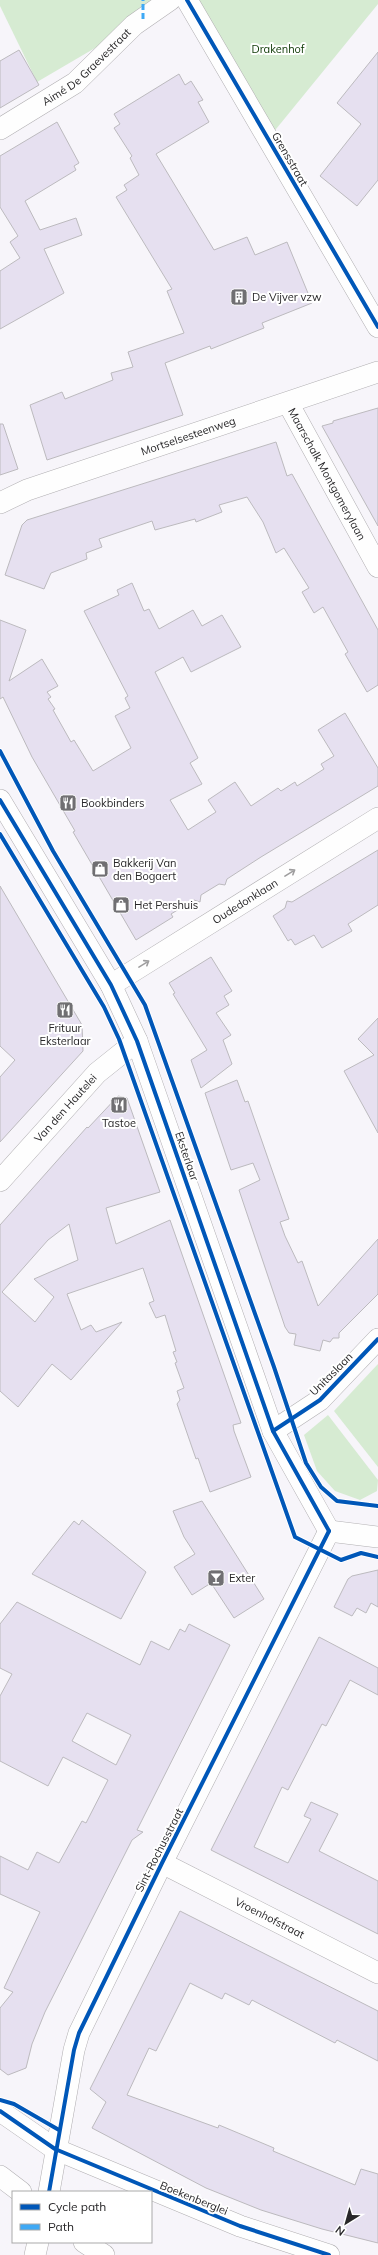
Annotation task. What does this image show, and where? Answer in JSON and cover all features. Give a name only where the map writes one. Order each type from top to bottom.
[{"type":"street","name":"Aimé De Graevestraat","points":[[0,129],[75,83],[134,25],[170,0]]},
{"type":"street","name":"Grensstraat","points":[[187,0],[378,327]]},
{"type":"street","name":"Mortselsesteenweg","points":[[0,503],[27,490],[378,372]]},
{"type":"street","name":"Maarschalk Montgomerylaan","points":[[288,402],[378,567]]},
{"type":"street","name":"Eksterlaar","points":[[0,800],[7,832],[111,985],[137,1041],[273,1431],[329,1532]]},
{"type":"street","name":"Oudedonklaan","points":[[111,985],[378,818]]},
{"type":"street","name":"Van den Hautelei","points":[[0,1181],[97,1073],[137,1041]]},
{"type":"street","name":"Unitaslaan","points":[[273,1431],[320,1400],[378,1339]]},
{"type":"street","points":[[329,1532],[378,1537]]},
{"type":"street","name":"Sint-Rochusstraat","points":[[49,2191],[74,2050],[79,2033],[162,1863],[329,1532]]},
{"type":"street","name":"Vroenhofstraat","points":[[162,1863],[378,1973]]},
{"type":"street","name":"Boekenberglei","points":[[0,2110],[56,2149],[240,2226],[329,2255]]},
{"type":"street","points":[[0,2176],[20,2191]]},
{"type":"street","points":[[35,2255],[38,2243]]},
{"type":"street","points":[[86,2243],[104,2255]]},
{"type":"green space","points":[[0,0],[177,0],[37,82],[0,6]]},
{"type":"green space","name":"Drakenhof","points":[[192,0],[378,0],[378,4],[272,134]]},
{"type":"green space","points":[[378,1364],[378,1467],[334,1411]]},
{"type":"green space","points":[[328,1415],[378,1480],[377,1491],[360,1500],[335,1491],[317,1471],[304,1435]]},
{"type":"building","points":[[19,50],[39,85],[0,108],[0,61]]},
{"type":"building","points":[[378,52],[378,180],[357,206],[320,176],[361,124],[337,103]]},
{"type":"building","points":[[179,74],[185,85],[191,81],[203,100],[198,102],[209,122],[156,154],[214,250],[247,237],[255,255],[287,242],[312,303],[262,323],[264,328],[211,349],[210,346],[165,363],[183,415],[47,460],[30,405],[62,392],[65,399],[113,380],[111,373],[133,367],[128,352],[184,333],[167,291],[172,289],[116,197],[127,190],[124,185],[139,175],[130,158],[132,156],[114,128],[120,124],[114,114]]},
{"type":"building","points":[[57,122],[79,163],[74,166],[76,170],[25,201],[40,230],[76,218],[82,235],[44,249],[64,293],[0,329],[0,271],[20,258],[10,242],[18,236],[0,207],[0,156]]},
{"type":"building","points":[[378,408],[378,526],[322,426],[333,423],[333,421]]},
{"type":"building","points":[[0,424],[3,424],[18,469],[0,475]]},
{"type":"building","points":[[276,442],[287,476],[292,474],[378,630],[378,685],[367,692],[345,654],[348,652],[323,607],[314,613],[302,592],[309,588],[284,548],[276,553],[263,522],[247,497],[219,505],[222,512],[196,522],[195,519],[155,530],[152,521],[99,539],[102,547],[86,553],[87,559],[51,573],[44,589],[5,575],[22,525],[27,520]]},
{"type":"building","points":[[132,583],[144,611],[149,609],[159,629],[193,610],[202,626],[222,615],[241,647],[191,672],[183,657],[155,672],[198,758],[190,763],[202,784],[170,800],[188,830],[216,812],[208,800],[235,782],[251,806],[278,788],[281,791],[295,782],[297,786],[324,769],[321,764],[334,756],[318,730],[345,713],[378,768],[378,786],[227,879],[225,885],[219,884],[201,895],[200,902],[194,900],[171,914],[173,917],[136,940],[73,832],[75,831],[32,757],[3,697],[0,699],[0,620],[26,630],[9,681],[42,659],[58,686],[47,692],[51,697],[48,699],[55,709],[53,710],[71,742],[74,740],[93,771],[131,748],[115,716],[130,708],[125,698],[128,696],[84,611],[119,595],[117,590]]},
{"type":"building","points":[[378,850],[378,905],[348,924],[352,931],[322,948],[314,935],[295,945],[291,939],[288,941],[273,916],[285,908],[287,901],[292,902]]},
{"type":"building","points":[[0,886],[82,1025],[83,1051],[0,1142],[0,1077],[15,1060],[0,1046]]},
{"type":"building","points":[[211,957],[232,991],[224,996],[229,1005],[216,1013],[231,1035],[223,1040],[232,1064],[201,1088],[191,1060],[207,1050],[173,994],[175,993],[169,983]]},
{"type":"building","points":[[378,1018],[378,1133],[344,1071],[374,1055],[358,1039]]},
{"type":"building","points":[[237,1080],[245,1102],[248,1101],[289,1219],[280,1222],[285,1236],[298,1263],[302,1261],[318,1306],[378,1239],[378,1294],[339,1333],[339,1338],[333,1338],[330,1342],[323,1340],[320,1351],[294,1345],[296,1334],[289,1333],[285,1327],[239,1190],[260,1180],[253,1163],[231,1170],[205,1093]]},
{"type":"building","points":[[118,1096],[127,1098],[160,1192],[106,1208],[116,1244],[170,1220],[241,1423],[233,1425],[234,1431],[251,1477],[210,1492],[198,1458],[196,1459],[177,1404],[180,1400],[177,1391],[184,1388],[175,1363],[177,1362],[173,1352],[176,1351],[165,1315],[156,1318],[149,1303],[154,1301],[143,1268],[67,1294],[81,1330],[91,1325],[96,1332],[122,1322],[71,1380],[52,1364],[18,1407],[0,1391],[0,1225],[87,1127],[88,1128]],"holes":[[[69,1224],[78,1260],[34,1279],[54,1297],[35,1322],[2,1292],[48,1240]]]},
{"type":"building","points":[[202,1501],[264,1599],[234,1618],[211,1583],[192,1595],[174,1567],[195,1554],[184,1537],[173,1511]]},
{"type":"building","points":[[82,1520],[146,1572],[121,1619],[32,1574],[74,1521],[79,1525]]},
{"type":"building","points":[[378,1570],[378,1607],[371,1603],[366,1613],[357,1608],[352,1616],[334,1607],[348,1579],[352,1576]]},
{"type":"building","points":[[17,1602],[140,1665],[151,1641],[169,1650],[180,1629],[185,1632],[189,1624],[230,1645],[137,1830],[143,1832],[132,1840],[45,2012],[32,2044],[26,2068],[8,2075],[0,2069],[0,2008],[13,1992],[4,1988],[40,1912],[0,1894],[0,1856],[28,1870],[37,1852],[59,1863],[82,1821],[86,1823],[108,1780],[63,1757],[48,1786],[0,1761],[0,1696],[12,1674],[0,1668],[0,1624]],"holes":[[[87,1713],[131,1735],[116,1765],[72,1741]]]},
{"type":"building","points":[[319,1637],[378,1668],[378,1695],[350,1680],[326,1726],[322,1724],[288,1790],[282,1787],[254,1847],[288,1863],[311,1819],[304,1816],[311,1802],[338,1814],[319,1851],[378,1881],[378,1934],[211,1850]]},
{"type":"building","points":[[180,1911],[378,2011],[378,2061],[337,2040],[335,2043],[252,2000],[249,2005],[225,1993],[222,1999],[190,1983],[156,2051],[149,2048],[127,2095],[218,2128],[219,2125],[274,2148],[273,2151],[355,2185],[361,2169],[378,2174],[378,2243],[322,2229],[261,2210],[206,2188],[92,2128],[106,2102],[90,2089]]},
{"type":"marked path","points":[[143,0],[143,19]]},
{"type":"cycle path","points":[[187,0],[378,327]]},
{"type":"cycle path","points":[[0,751],[53,851],[145,1005],[274,1367],[306,1463],[321,1487],[337,1501],[378,1506]]},
{"type":"cycle path","points":[[0,800],[111,985],[137,1041],[273,1431],[329,1531]]},
{"type":"cycle path","points":[[0,834],[104,1007],[119,1039],[295,1537],[341,1560],[361,1553],[378,1557]]},
{"type":"cycle path","points":[[273,1431],[320,1400],[378,1339]]},
{"type":"cycle path","points":[[49,2191],[74,2050],[79,2033],[162,1863],[329,1531]]},
{"type":"cycle path","points":[[0,2100],[14,2104],[59,2130]]},
{"type":"cycle path","points":[[0,2111],[55,2149],[240,2226],[329,2255]]},
{"type":"place","name":"De Vijver vzw","points":[[239,297]]},
{"type":"place","name":"Bookbinders","points":[[68,803]]},
{"type":"place","name":"Bakkerij Van den Bogaert","points":[[100,869]]},
{"type":"place","name":"Het Pershuis","points":[[121,905]]},
{"type":"place","name":"Frituur Eksterlaar","points":[[65,1010]]},
{"type":"place","name":"Tastoe","points":[[119,1105]]},
{"type":"place","name":"Exter","points":[[216,1578]]}]
